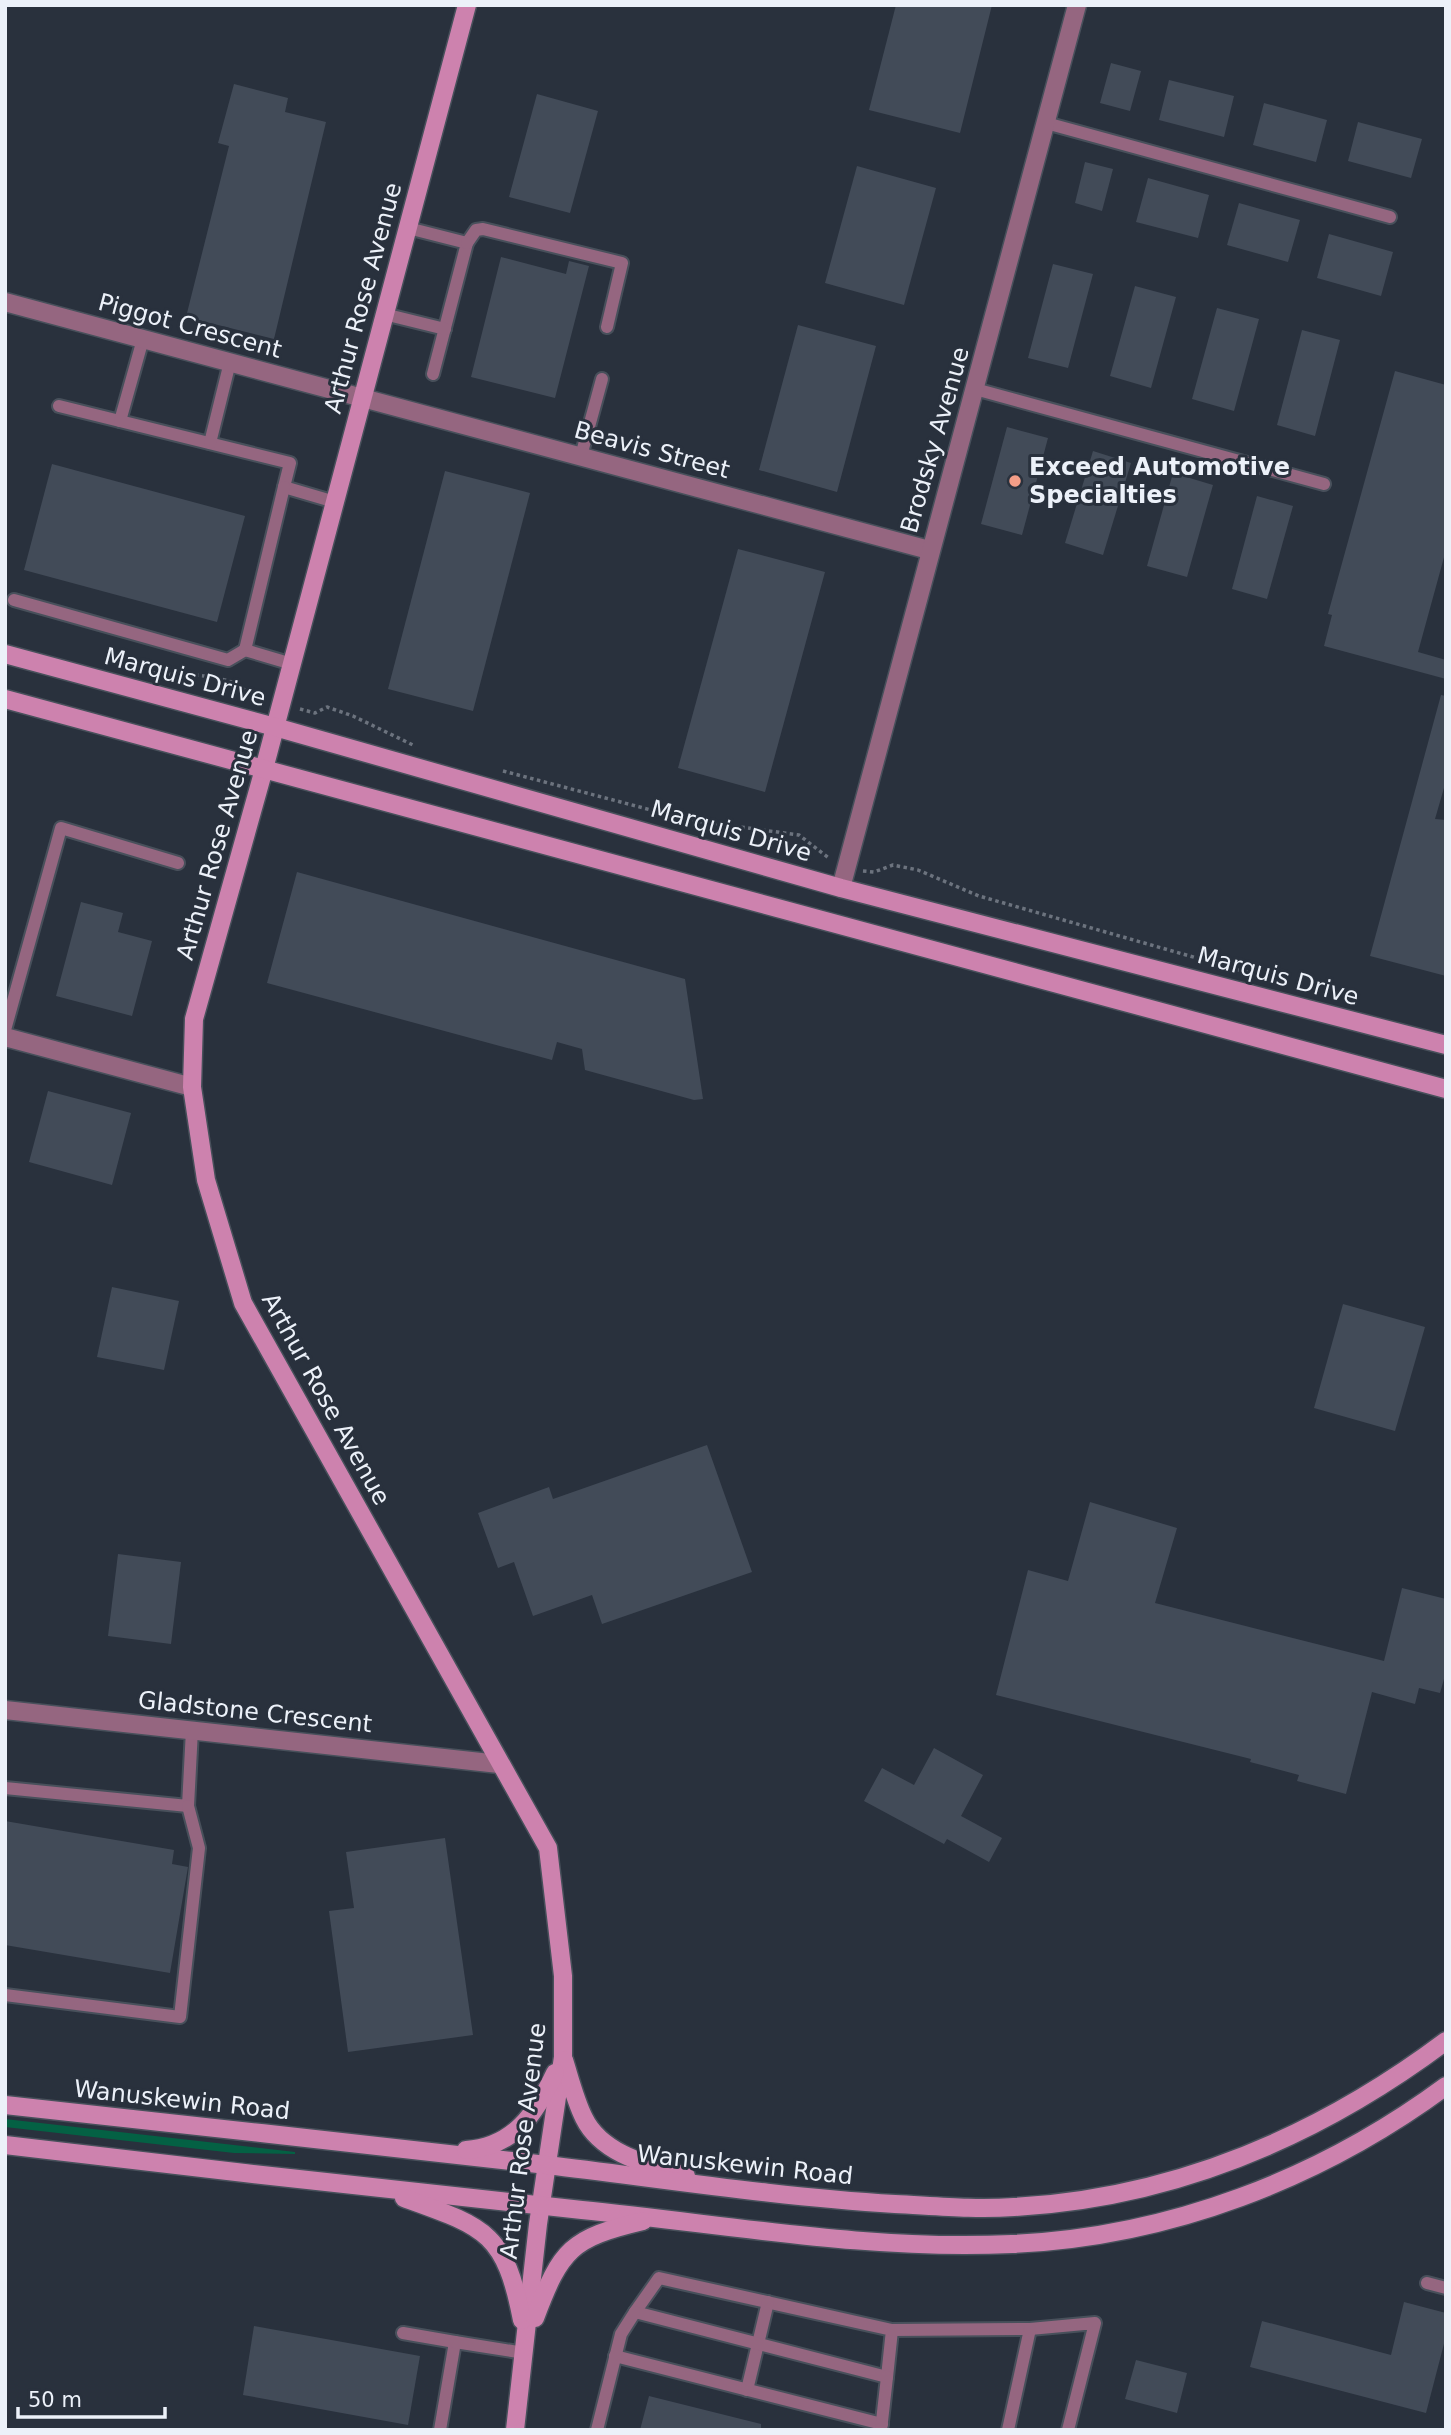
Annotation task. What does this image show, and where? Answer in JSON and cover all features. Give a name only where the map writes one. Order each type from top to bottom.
[{"type":"main road","name":"Arthur Rose Avenue","points":[[467,5],[264,769],[194,1019],[192,1087],[206,1180],[243,1303],[548,1848],[563,1976],[563,2057],[540,2205],[515,2430]]},
{"type":"main road","name":"Marquis Drive","points":[[5,654],[275,727],[841,888],[1446,1045]]},
{"type":"main road","points":[[5,699],[1446,1089]]},
{"type":"main road","name":"Wanuskewin Road","points":[[5,2105],[547,2165],[743,2192],[957,2208],[1039,2205],[1121,2193],[1179,2180],[1285,2140],[1394,2079],[1446,2041]]},
{"type":"main road","points":[[424,2152],[479,2149],[504,2141],[531,2117],[563,2057]]},
{"type":"main road","points":[[563,2057],[584,2120],[607,2144],[627,2157],[743,2192]]},
{"type":"main road","points":[[5,2145],[379,2190],[880,2242],[955,2245],[1056,2241],[1190,2214],[1256,2193],[1323,2162],[1416,2108],[1446,2086]]},
{"type":"main road","points":[[379,2190],[457,2217],[480,2230],[499,2247],[514,2281],[525,2347]]},
{"type":"main road","points":[[525,2347],[548,2284],[559,2262],[572,2248],[584,2239],[608,2230],[659,2218]]},
{"type":"street","name":"Brodsky Avenue","points":[[841,888],[929,550],[975,389],[1077,5]]},
{"type":"street","name":"Piggot Crescent","points":[[5,302],[362,396]]},
{"type":"street","name":"Beavis Street","points":[[362,396],[929,550]]},
{"type":"street","points":[[5,1037],[192,1087]]},
{"type":"street","name":"Gladstone Crescent","points":[[5,1710],[499,1764]]},
{"type":"lane","points":[[1046,123],[1390,217]]},
{"type":"lane","points":[[408,228],[467,243]]},
{"type":"lane","points":[[433,374],[467,243],[476,230],[483,229],[622,263],[607,327]]},
{"type":"lane","points":[[384,314],[445,329]]},
{"type":"lane","points":[[120,421],[143,339]]},
{"type":"lane","points":[[210,443],[230,362]]},
{"type":"lane","points":[[581,456],[602,379]]},
{"type":"lane","points":[[975,389],[1324,484]]},
{"type":"lane","points":[[14,600],[228,660],[244,650],[290,463],[60,406]]},
{"type":"lane","points":[[284,487],[335,502]]},
{"type":"lane","points":[[244,650],[292,664]]},
{"type":"lane","points":[[5,1030],[61,828],[178,863]]},
{"type":"lane","points":[[5,1995],[180,2017],[199,1848],[188,1806],[192,1730]]},
{"type":"lane","points":[[5,1788],[188,1806]]},
{"type":"lane","points":[[597,2430],[621,2333],[659,2278],[892,2330],[1030,2329],[1095,2323],[1068,2430]]},
{"type":"lane","points":[[1427,2283],[1446,2288]]},
{"type":"lane","points":[[747,2390],[768,2302]]},
{"type":"lane","points":[[635,2312],[887,2377]]},
{"type":"lane","points":[[1008,2430],[1030,2329]]},
{"type":"lane","points":[[615,2356],[881,2427],[892,2330]]},
{"type":"lane","points":[[403,2333],[455,2342],[525,2347]]},
{"type":"lane","points":[[440,2430],[455,2342]]},
{"type":"path","points":[[152,673],[212,677],[234,683],[250,697],[315,713],[327,707],[419,748]]},
{"type":"path","points":[[500,770],[689,820],[799,835],[846,869],[874,872],[893,865],[918,870],[979,896],[1264,978]]},
{"type":"green space","points":[[5,2119],[295,2154],[234,2153],[5,2127]]},
{"type":"building","points":[[896,5],[992,5],[960,133],[869,110]]},
{"type":"building","points":[[1111,63],[1141,71],[1130,111],[1100,103]]},
{"type":"building","points":[[1169,80],[1234,96],[1224,137],[1159,120]]},
{"type":"building","points":[[234,84],[288,98],[285,112],[326,122],[274,339],[186,317],[229,146],[218,143]]},
{"type":"building","points":[[537,94],[598,111],[570,213],[509,197]]},
{"type":"building","points":[[1264,103],[1327,120],[1316,162],[1253,145]]},
{"type":"building","points":[[1358,122],[1422,139],[1411,178],[1348,161]]},
{"type":"building","points":[[1085,162],[1113,169],[1102,211],[1075,203]]},
{"type":"building","points":[[857,166],[936,188],[904,305],[825,283]]},
{"type":"building","points":[[1148,178],[1209,195],[1198,238],[1136,222]]},
{"type":"building","points":[[1239,203],[1300,220],[1288,262],[1227,245]]},
{"type":"building","points":[[1329,234],[1393,252],[1381,296],[1317,278]]},
{"type":"building","points":[[501,257],[566,274],[569,261],[589,266],[555,398],[471,377]]},
{"type":"building","points":[[1053,264],[1093,274],[1068,368],[1028,358]]},
{"type":"building","points":[[1135,286],[1176,297],[1151,388],[1110,376]]},
{"type":"building","points":[[1217,308],[1259,319],[1234,411],[1192,399]]},
{"type":"building","points":[[798,325],[876,346],[837,492],[759,470]]},
{"type":"building","points":[[1302,330],[1340,340],[1315,436],[1277,425]]},
{"type":"building","points":[[1395,371],[1446,385],[1446,550],[1418,652],[1446,660],[1446,679],[1324,646],[1332,615],[1328,614]]},
{"type":"building","name":"Exceed Automotive Specialties","points":[[1007,427],[1048,438],[1022,535],[981,524]]},
{"type":"building","points":[[1093,451],[1131,463],[1103,555],[1065,543]]},
{"type":"building","points":[[52,464],[245,516],[217,622],[24,570]]},
{"type":"building","points":[[445,471],[530,493],[473,711],[388,689]]},
{"type":"building","points":[[1173,473],[1213,485],[1187,577],[1147,566]]},
{"type":"building","points":[[1257,496],[1293,506],[1267,599],[1232,589]]},
{"type":"building","points":[[738,549],[825,572],[765,792],[678,768]]},
{"type":"building","points":[[1441,695],[1446,696],[1446,781],[1435,819],[1446,820],[1446,976],[1370,956]]},
{"type":"building","points":[[297,872],[685,979],[703,1099],[694,1100],[585,1070],[582,1049],[557,1042],[552,1060],[267,983]]},
{"type":"building","points":[[81,902],[123,913],[118,932],[152,941],[132,1016],[56,996]]},
{"type":"building","points":[[48,1091],[131,1113],[112,1185],[29,1162]]},
{"type":"building","points":[[112,1287],[179,1301],[164,1370],[97,1357]]},
{"type":"building","points":[[1343,1304],[1425,1327],[1395,1431],[1314,1408]]},
{"type":"building","points":[[707,1445],[752,1572],[602,1624],[592,1595],[533,1616],[514,1562],[498,1568],[478,1513],[549,1487],[553,1499]]},
{"type":"building","points":[[1090,1502],[1177,1528],[1155,1603],[1384,1661],[1402,1588],[1446,1599],[1446,1672],[1440,1693],[1419,1688],[1415,1704],[1372,1692],[1346,1794],[1297,1781],[1299,1775],[1250,1762],[1251,1759],[996,1695],[1028,1570],[1068,1581]]},
{"type":"building","points":[[118,1554],[181,1562],[171,1644],[108,1636]]},
{"type":"building","points":[[934,1748],[983,1775],[961,1816],[1002,1838],[989,1862],[947,1839],[944,1844],[864,1801],[882,1768],[914,1785]]},
{"type":"building","points":[[5,1821],[174,1850],[172,1864],[188,1867],[170,1973],[5,1945]]},
{"type":"building","points":[[445,1838],[473,2035],[348,2052],[329,1911],[354,1908],[346,1852]]},
{"type":"building","points":[[1404,2302],[1446,2313],[1446,2336],[1426,2413],[1250,2367],[1262,2321],[1391,2355]]},
{"type":"building","points":[[254,2326],[420,2356],[408,2425],[243,2395]]},
{"type":"building","points":[[1136,2360],[1187,2373],[1177,2413],[1125,2399]]},
{"type":"building","points":[[649,2396],[761,2424],[761,2430],[640,2430]]},
{"type":"place","name":"Exceed Automotive Specialties","points":[[1015,481]]}]
